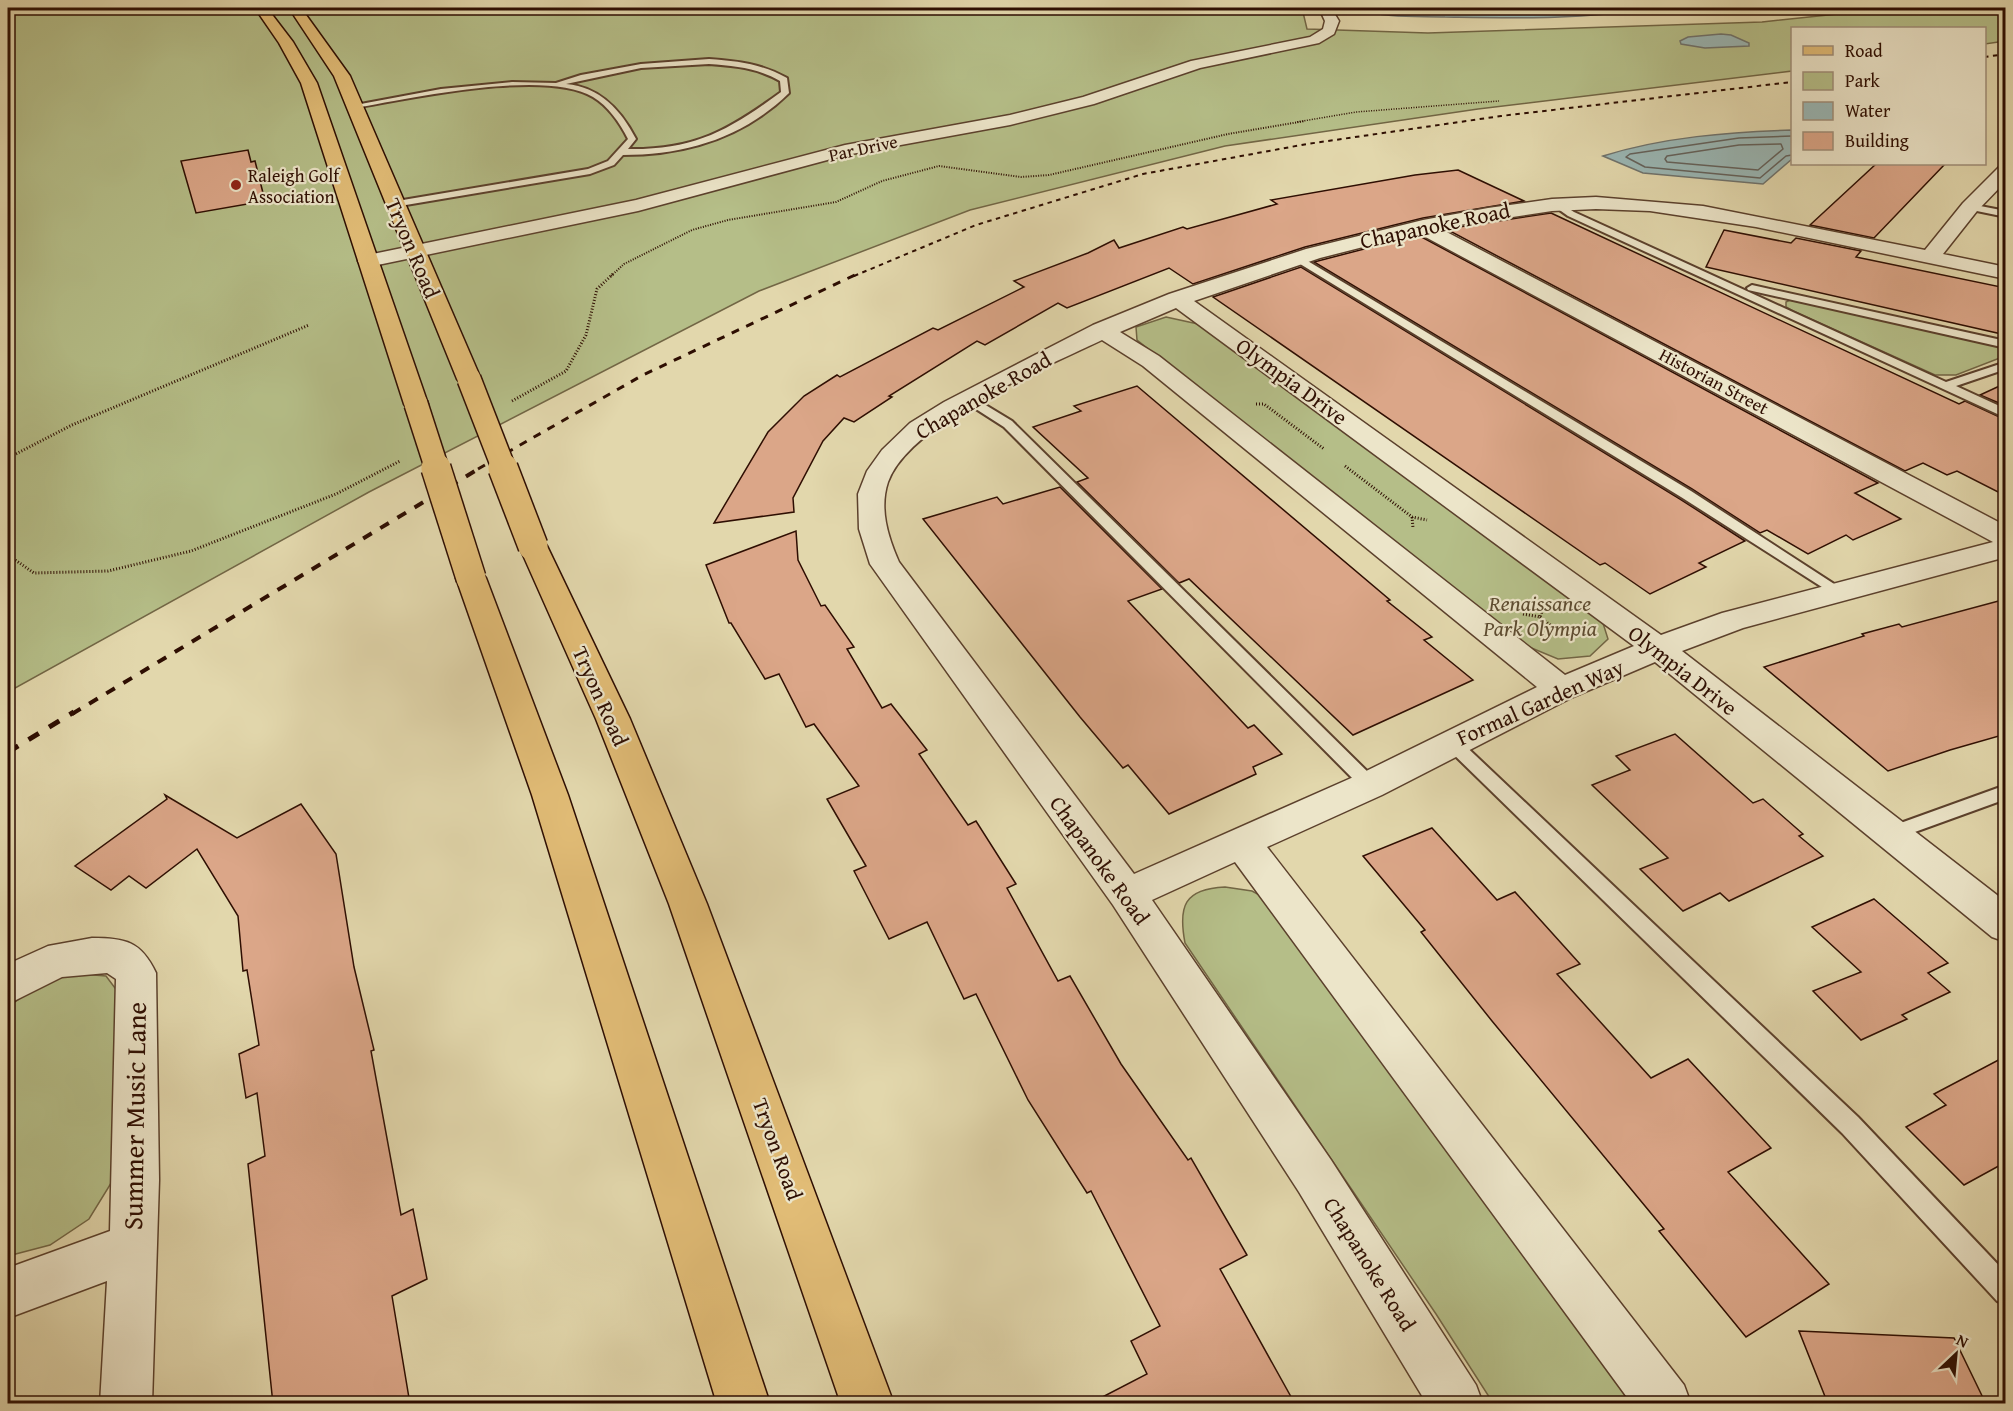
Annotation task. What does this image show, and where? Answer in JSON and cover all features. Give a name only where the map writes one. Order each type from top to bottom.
[{"type":"main road","name":"Tryon Road","points":[[261,8],[286,42],[309,83],[416,404],[471,578],[550,795],[744,1404]]},
{"type":"main road","name":"Tryon Road","points":[[294,8],[337,66],[469,379],[533,546],[613,719],[688,904],[868,1404]]},
{"type":"street","name":"Par Drive","points":[[368,261],[638,205],[845,150],[1010,120],[1088,101],[1196,64],[1314,40],[1329,32],[1332,21],[1325,8]]},
{"type":"street","points":[[1930,257],[1970,207],[2006,170]]},
{"type":"street","name":"Chapanoke Road","points":[[1457,1404],[1315,1176],[1127,894],[885,564],[875,542],[870,520],[872,489],[890,455],[920,429],[969,399],[1101,330],[1177,299],[1296,257],[1513,208],[1557,204],[1630,204],[1706,212],[2006,273]]},
{"type":"street","name":"Historian Street","points":[[1422,227],[2006,538]]},
{"type":"street","name":"Olympia Drive","points":[[1177,299],[1660,650],[2006,925]]},
{"type":"street","points":[[1101,330],[1151,361],[1561,689]]},
{"type":"street","name":"Formal Garden Way","points":[[1127,894],[1243,844],[1370,785],[1451,742],[1561,689],[1733,620],[2006,548]]},
{"type":"street","points":[[1243,844],[1665,1404]]},
{"type":"street","name":"Summer Music Lane","points":[[8,986],[62,958],[96,952],[122,957],[136,973],[138,992],[136,1179],[131,1248],[126,1404]]},
{"type":"street","points":[[8,1293],[131,1248]]},
{"type":"lane","points":[[354,106],[479,88],[556,84],[584,75],[632,68],[735,61],[758,66],[778,74],[784,80],[785,93],[737,127],[703,142],[670,151],[622,152]]},
{"type":"lane","points":[[394,204],[590,171],[611,163],[632,139],[626,127],[595,94],[556,84]]},
{"type":"lane","points":[[1557,204],[1570,214],[1719,280],[2006,414]]},
{"type":"lane","points":[[1970,207],[2006,214]]},
{"type":"lane","points":[[1296,257],[1676,488],[1840,593]]},
{"type":"lane","points":[[1719,280],[2006,345]]},
{"type":"lane","points":[[1945,386],[2006,365]]},
{"type":"lane","points":[[969,399],[1008,423],[1370,785]]},
{"type":"lane","points":[[1451,742],[1850,1125],[2006,1292]]},
{"type":"lane","points":[[1890,834],[2006,792]]},
{"type":"path","points":[[509,403],[566,371],[586,335],[597,289],[624,264],[692,230],[728,220],[836,202],[882,181],[939,166],[969,168],[1021,177],[1049,175],[1228,134],[1356,112],[1499,100]]},
{"type":"path","points":[[8,458],[72,425],[309,325]]},
{"type":"path","points":[[1264,404],[1267,398]]},
{"type":"path","points":[[1246,401],[1264,404],[1324,449]]},
{"type":"path","points":[[1318,453],[1329,448]]},
{"type":"path","points":[[8,490],[12,455]]},
{"type":"path","points":[[8,555],[34,573],[108,571],[181,554],[336,494],[407,458]]},
{"type":"path","points":[[1339,467],[1345,466],[1350,461]]},
{"type":"path","points":[[1345,466],[1412,518],[1433,523]]},
{"type":"path","points":[[1412,518],[1414,532]]},
{"type":"path","points":[[1531,591],[1542,611],[1540,617]]},
{"type":"path","points":[[1520,613],[1540,617],[1559,632]]},
{"type":"green space","name":"Raleigh Golf Association","points":[[8,8],[1302,8],[1307,29],[1428,33],[1762,22],[1895,8],[2005,8],[2005,41],[1986,44],[1986,27],[1791,27],[1791,71],[1478,109],[1225,146],[970,210],[759,291],[369,492],[8,692]]},
{"type":"green space","points":[[1790,300],[1991,344],[2005,351],[2005,356],[1956,375],[1935,375],[1793,311],[1786,307],[1786,302]]},
{"type":"green space","name":"Renaissance Park Olympia","points":[[1166,317],[1198,324],[1602,620],[1608,639],[1590,656],[1558,659],[1522,644],[1137,340],[1136,327]]},
{"type":"green space","points":[[1225,887],[1252,891],[1265,898],[1642,1403],[1493,1403],[1436,1314],[1185,943],[1183,919],[1187,902],[1200,891]]},
{"type":"green space","points":[[71,975],[106,976],[118,992],[113,1180],[89,1219],[50,1245],[8,1256],[8,1007],[42,985]]},
{"type":"water","points":[[1359,8],[1650,8],[1599,15],[1522,18],[1401,16],[1379,14]]},
{"type":"water","points":[[1731,35],[1749,43],[1749,46],[1705,48],[1681,44],[1680,41],[1688,37]]},
{"type":"water","points":[[1791,130],[1791,160],[1763,184],[1643,173],[1603,156],[1649,144],[1745,132]]},
{"type":"building","points":[[248,150],[251,162],[255,161],[265,201],[196,213],[181,161]]},
{"type":"building","points":[[1875,165],[1944,165],[1874,238],[1810,225]]},
{"type":"building","points":[[1458,170],[1524,201],[1423,218],[1305,247],[1193,284],[1169,268],[1067,308],[1058,303],[985,345],[977,341],[889,396],[892,397],[854,422],[844,418],[823,441],[793,498],[794,512],[714,523],[768,432],[804,396],[837,375],[840,377],[933,328],[938,330],[1024,287],[1014,281],[1088,253],[1114,240],[1119,248],[1183,227],[1187,229],[1277,204],[1271,200],[1415,175]]},
{"type":"building","points":[[1551,213],[1959,404],[1965,401],[2006,420],[2006,496],[1957,471],[1947,475],[1923,463],[1905,471],[1446,229]]},
{"type":"building","points":[[1724,230],[1791,243],[1796,238],[1861,251],[1856,257],[2006,288],[2006,335],[1706,267]]},
{"type":"building","points":[[1418,235],[1878,483],[1855,493],[1901,519],[1853,540],[1846,535],[1808,554],[1767,530],[1760,533],[1692,489],[1314,262]]},
{"type":"building","points":[[1301,267],[1745,541],[1699,563],[1706,567],[1650,594],[1605,563],[1600,565],[1213,297]]},
{"type":"building","points":[[2006,383],[2006,406],[1980,395]]},
{"type":"building","points":[[1137,386],[1390,600],[1387,601],[1432,637],[1424,640],[1473,680],[1353,735],[1189,579],[1179,583],[1077,482],[1088,478],[1033,427],[1081,411],[1074,406]]},
{"type":"building","points":[[1060,487],[1162,589],[1128,601],[1248,728],[1254,725],[1282,754],[1253,767],[1256,774],[1169,814],[1128,765],[1123,768],[1080,717],[923,519],[997,497],[1003,504]]},
{"type":"building","points":[[796,531],[798,560],[821,606],[825,605],[854,647],[847,649],[882,708],[891,704],[927,750],[919,754],[968,825],[976,821],[1016,884],[1007,888],[1058,981],[1070,976],[1121,1064],[1188,1160],[1191,1158],[1247,1255],[1220,1269],[1295,1404],[1089,1404],[1147,1374],[1131,1341],[1160,1326],[1091,1191],[1087,1193],[1028,1100],[976,994],[964,999],[927,922],[889,939],[854,871],[866,866],[827,799],[859,786],[814,724],[806,727],[779,674],[765,679],[729,623],[706,565]]},
{"type":"building","points":[[2006,599],[2006,734],[1888,771],[1764,667],[1864,636],[1862,634],[1899,624],[1902,627]]},
{"type":"building","points":[[1675,734],[1753,803],[1763,799],[1803,834],[1799,836],[1823,856],[1729,901],[1720,893],[1683,911],[1640,869],[1668,858],[1592,785],[1630,770],[1616,756]]},
{"type":"building","points":[[165,795],[237,838],[301,804],[336,854],[354,967],[374,1050],[371,1051],[401,1215],[413,1209],[427,1279],[392,1296],[410,1404],[273,1404],[248,1164],[265,1156],[257,1093],[246,1098],[239,1054],[259,1045],[247,970],[243,971],[238,916],[197,849],[146,888],[129,876],[111,890],[75,866],[167,799]]},
{"type":"building","points":[[1432,828],[1497,900],[1515,892],[1580,964],[1557,974],[1651,1078],[1688,1059],[1771,1148],[1728,1172],[1829,1284],[1746,1337],[1659,1231],[1664,1229],[1492,1021],[1421,932],[1425,930],[1363,856]]},
{"type":"building","points":[[1874,899],[1948,963],[1928,973],[1950,992],[1902,1015],[1907,1019],[1861,1040],[1813,991],[1861,972],[1812,927]]},
{"type":"building","points":[[2006,1056],[2006,1162],[1964,1185],[1906,1127],[1946,1105],[1934,1094]]},
{"type":"building","points":[[1799,1331],[1954,1338],[1986,1404],[1828,1404]]},
{"type":"railway","points":[[1986,57],[2006,54]]},
{"type":"railway","points":[[854,276],[976,225],[1143,174],[1307,144],[1501,116],[1791,82]]},
{"type":"railway","points":[[478,469],[643,375],[857,274]]},
{"type":"railway","points":[[72,714],[480,468]]},
{"type":"railway","points":[[8,752],[74,712]]},
{"type":"place","name":"Raleigh Golf Association","points":[[236,185]]}]
